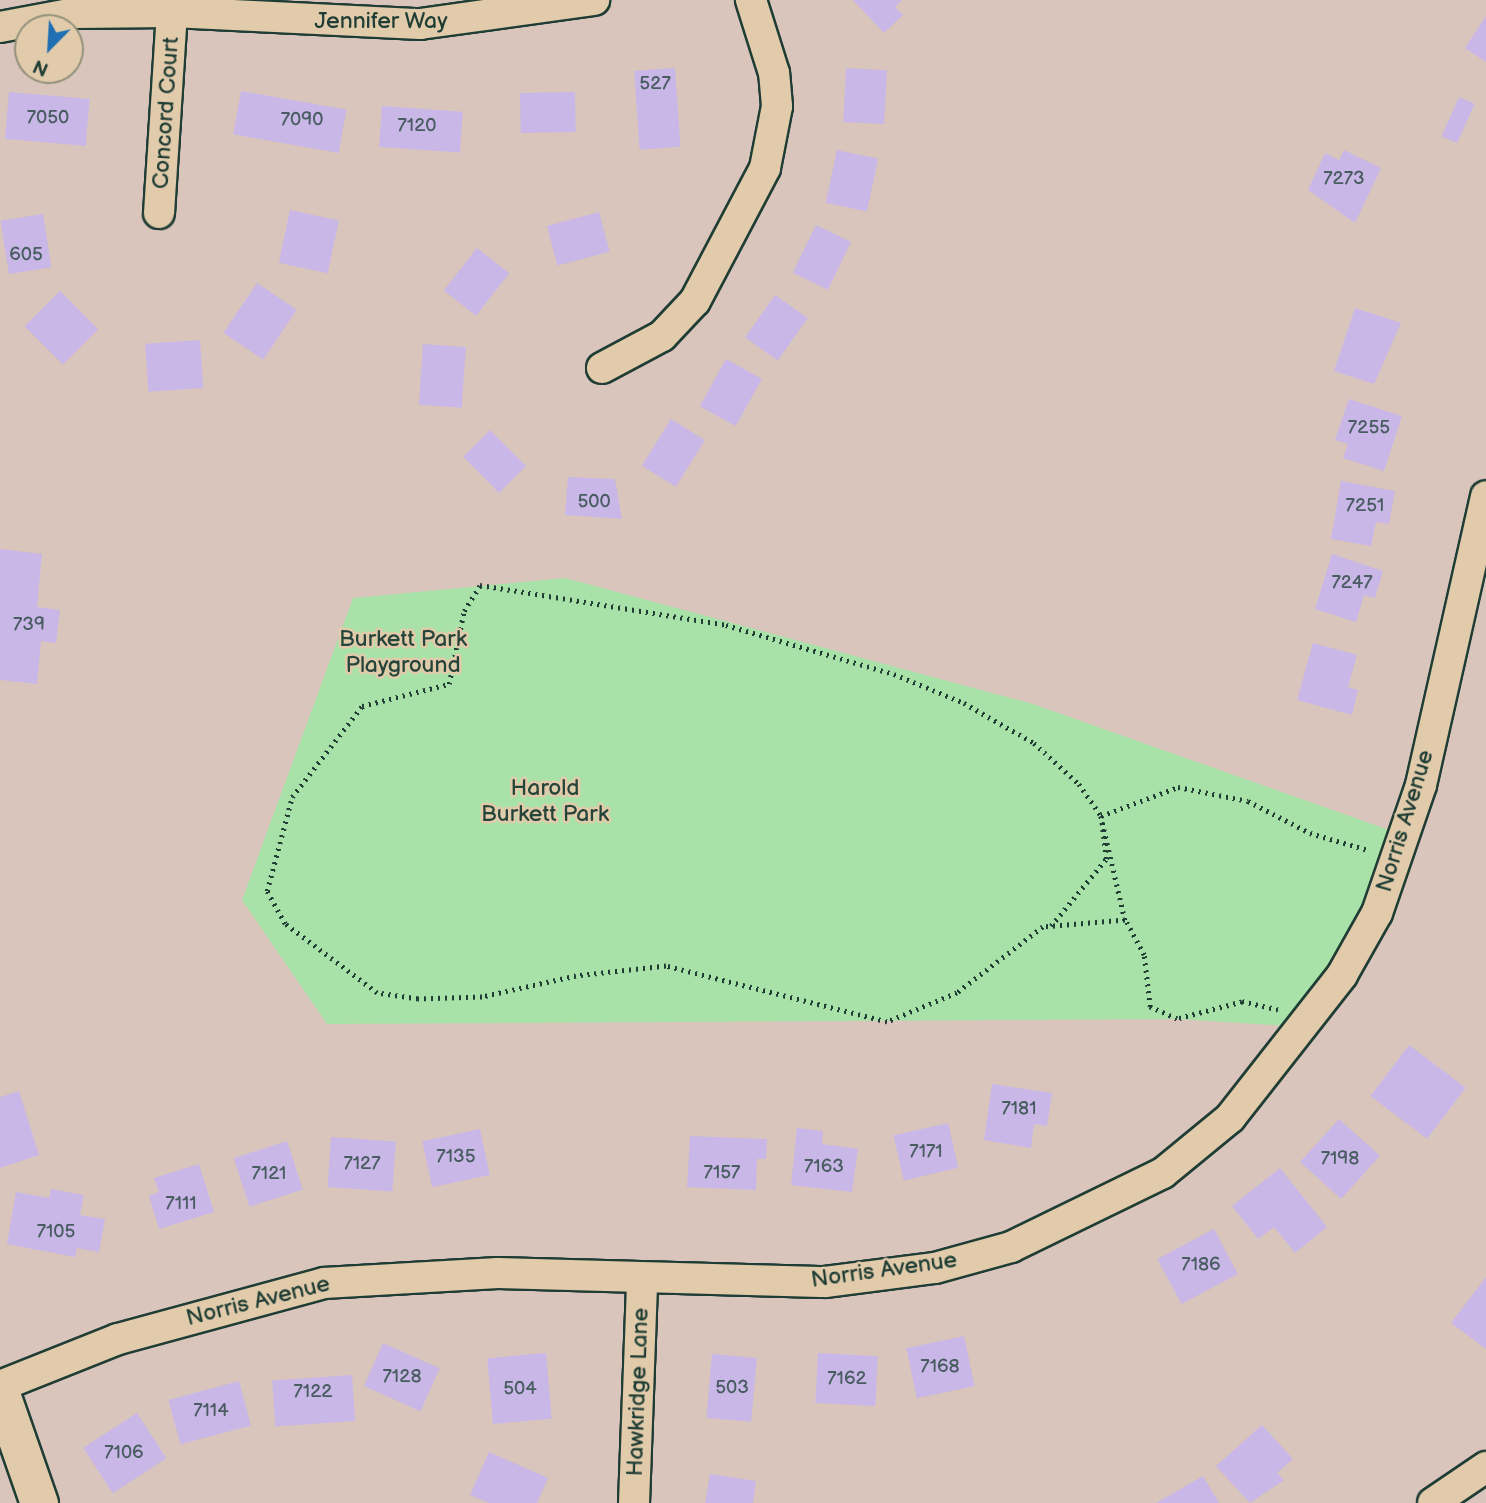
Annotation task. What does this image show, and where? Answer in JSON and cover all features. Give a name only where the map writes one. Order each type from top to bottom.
[{"type":"street","name":"Jennifer Way","points":[[0,27],[75,13],[172,12],[420,24],[594,0]]},
{"type":"street","points":[[602,368],[662,336],[695,302],[765,168],[776,106],[774,73],[751,0]]},
{"type":"street","name":"Concord Court","points":[[159,213],[172,12]]},
{"type":"street","name":"Norris Avenue","points":[[0,1388],[118,1339],[324,1283],[498,1273],[642,1280],[825,1282],[935,1268],[1012,1247],[1163,1173],[1230,1118],[1304,1027],[1342,975],[1399,860],[1481,540],[1486,496]]},
{"type":"street","name":"Hawkridge Lane","points":[[634,1503],[642,1280]]},
{"type":"street","points":[[0,1388],[39,1503]]},
{"type":"street","points":[[1433,1503],[1486,1467]]},
{"type":"path","points":[[1101,816],[1106,859],[1051,926],[957,993],[887,1022],[666,966],[576,976],[482,997],[377,993],[285,924],[267,891],[292,797],[362,706],[449,684],[464,611],[480,585],[726,625],[894,674],[964,703],[1034,743],[1079,784],[1101,816],[1125,920],[1144,955],[1150,1007],[1177,1019],[1242,1002],[1274,1008],[1304,1027]]},
{"type":"path","points":[[1101,816],[1178,787],[1248,801],[1310,833],[1399,860]]},
{"type":"path","points":[[1051,926],[1125,920]]},
{"type":"green space","name":"Harold Burkett Park","points":[[565,578],[1033,704],[1406,836],[1304,1027],[1177,1019],[327,1024],[242,900],[353,598]]},
{"type":"building","points":[[853,0],[902,0],[895,7],[903,15],[884,33]]},
{"type":"building","points":[[1486,16],[1486,62],[1465,48]]},
{"type":"building","points":[[675,68],[681,147],[640,150],[634,71]]},
{"type":"building","points":[[846,68],[887,70],[884,124],[843,122]]},
{"type":"building","points":[[241,91],[346,110],[339,153],[233,134]]},
{"type":"building","points":[[9,92],[90,99],[86,146],[5,139]]},
{"type":"building","points":[[575,92],[576,132],[521,133],[520,93]]},
{"type":"building","points":[[1459,97],[1475,104],[1457,143],[1442,136]]},
{"type":"building","points":[[382,106],[463,112],[460,153],[379,147]]},
{"type":"building","points":[[837,150],[878,159],[867,212],[826,203]]},
{"type":"building","points":[[1344,150],[1381,168],[1355,223],[1308,190],[1325,153],[1339,160]]},
{"type":"building","points":[[290,210],[339,220],[328,273],[279,263]]},
{"type":"building","points":[[599,212],[610,252],[557,266],[547,226]]},
{"type":"building","points":[[43,214],[51,267],[9,274],[1,221]]},
{"type":"building","points":[[816,225],[851,242],[828,290],[793,273]]},
{"type":"building","points":[[477,248],[509,273],[476,316],[444,291]]},
{"type":"building","points":[[257,283],[297,310],[263,360],[223,333]]},
{"type":"building","points":[[60,291],[98,329],[63,365],[25,326]]},
{"type":"building","points":[[775,295],[808,318],[778,361],[745,338]]},
{"type":"building","points":[[1355,308],[1401,323],[1374,384],[1334,371]]},
{"type":"building","points":[[200,340],[203,388],[148,392],[145,344]]},
{"type":"building","points":[[423,344],[466,347],[462,408],[419,405]]},
{"type":"building","points":[[726,359],[762,379],[736,426],[700,406]]},
{"type":"building","points":[[1349,399],[1402,416],[1384,471],[1343,458],[1348,444],[1335,440]]},
{"type":"building","points":[[671,419],[705,440],[676,487],[642,466]]},
{"type":"building","points":[[490,430],[526,466],[499,493],[463,457]]},
{"type":"building","points":[[568,477],[615,479],[622,519],[565,515]]},
{"type":"building","points":[[1341,481],[1395,491],[1389,524],[1376,522],[1371,546],[1331,539]]},
{"type":"building","points":[[0,549],[42,554],[37,607],[60,610],[56,643],[41,641],[37,684],[0,680]]},
{"type":"building","points":[[1332,554],[1383,571],[1375,598],[1364,595],[1356,622],[1315,609]]},
{"type":"building","points":[[1313,643],[1357,655],[1348,687],[1358,690],[1352,715],[1297,700]]},
{"type":"building","points":[[1409,1045],[1466,1088],[1427,1139],[1370,1096]]},
{"type":"building","points":[[992,1084],[1052,1093],[1047,1126],[1034,1124],[1031,1148],[984,1140]]},
{"type":"building","points":[[19,1091],[39,1155],[0,1168],[0,1097]]},
{"type":"building","points":[[1339,1119],[1380,1156],[1341,1199],[1300,1162]]},
{"type":"building","points":[[948,1123],[958,1168],[904,1180],[893,1136]]},
{"type":"building","points":[[797,1128],[823,1131],[822,1144],[858,1149],[852,1192],[791,1185]]},
{"type":"building","points":[[480,1129],[490,1175],[432,1187],[422,1141]]},
{"type":"building","points":[[690,1136],[767,1139],[766,1159],[757,1159],[756,1190],[687,1187]]},
{"type":"building","points":[[331,1137],[396,1142],[392,1191],[328,1187]]},
{"type":"building","points":[[287,1141],[303,1190],[250,1207],[234,1158]]},
{"type":"building","points":[[199,1164],[214,1212],[159,1229],[149,1196],[159,1192],[154,1178]]},
{"type":"building","points":[[1280,1168],[1327,1227],[1295,1253],[1274,1227],[1258,1239],[1232,1206]]},
{"type":"building","points":[[51,1189],[84,1195],[80,1215],[105,1219],[99,1252],[77,1248],[75,1257],[7,1244],[16,1192],[49,1198]]},
{"type":"building","points":[[1214,1229],[1238,1274],[1181,1304],[1157,1259]]},
{"type":"building","points":[[1486,1277],[1486,1349],[1451,1323]]},
{"type":"building","points":[[964,1336],[975,1386],[917,1398],[906,1348]]},
{"type":"building","points":[[383,1343],[440,1368],[421,1411],[364,1386]]},
{"type":"building","points":[[546,1353],[552,1419],[493,1424],[487,1358]]},
{"type":"building","points":[[818,1353],[878,1356],[875,1406],[815,1403]]},
{"type":"building","points":[[712,1354],[757,1358],[751,1422],[706,1418]]},
{"type":"building","points":[[352,1375],[355,1421],[275,1426],[272,1381]]},
{"type":"building","points":[[239,1381],[251,1425],[180,1444],[168,1400]]},
{"type":"building","points":[[137,1413],[166,1458],[113,1493],[83,1448]]},
{"type":"building","points":[[1262,1425],[1293,1459],[1277,1473],[1284,1480],[1250,1503],[1216,1466]]},
{"type":"building","points":[[489,1452],[548,1478],[537,1503],[489,1503],[470,1495]]},
{"type":"building","points":[[710,1474],[756,1481],[753,1503],[705,1503]]},
{"type":"building","points":[[1203,1476],[1219,1503],[1156,1503]]},
{"type":"park label","name":"Burkett Park Playground","points":[[403,652]]}]
